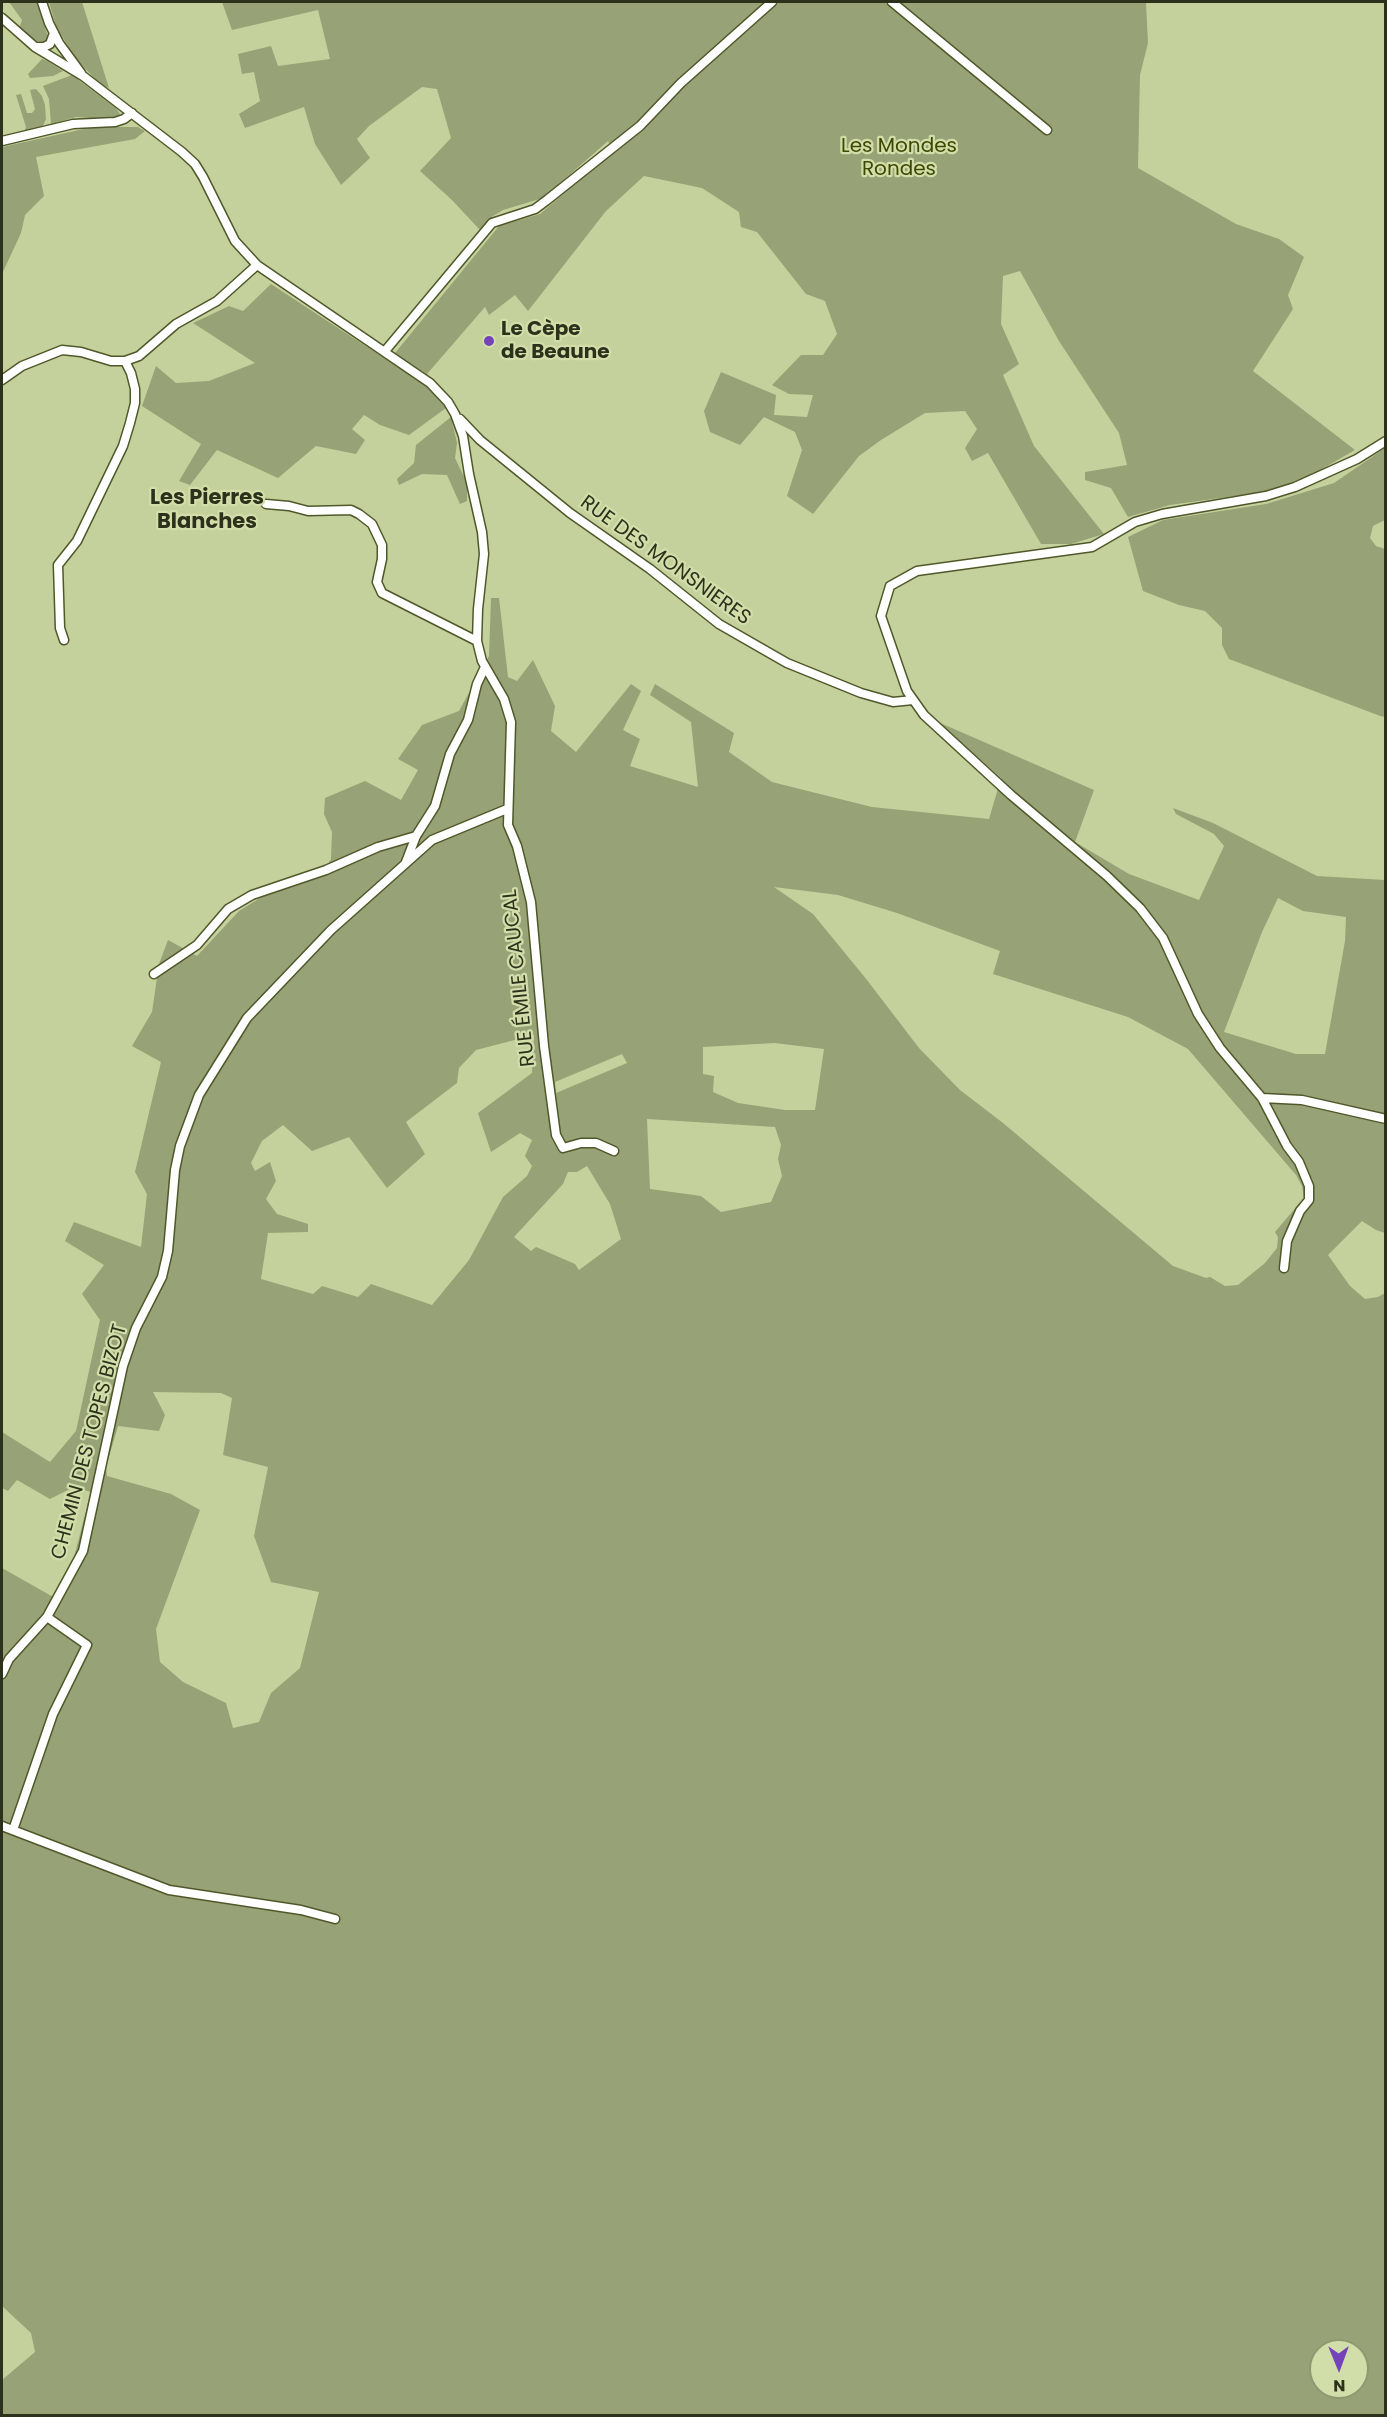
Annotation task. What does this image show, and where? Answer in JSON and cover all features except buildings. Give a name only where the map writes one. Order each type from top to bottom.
[{"type":"street","points":[[42,2],[54,33],[83,76]]},
{"type":"street","points":[[385,351],[492,224],[535,209],[548,200],[640,126],[681,83],[772,2]]},
{"type":"street","points":[[892,2],[1047,130]]},
{"type":"street","points":[[2,18],[35,46],[83,76],[132,113],[195,164],[235,241],[257,265],[430,383],[448,402],[455,414]]},
{"type":"street","points":[[35,46],[47,46],[52,41],[54,33]]},
{"type":"street","points":[[2,141],[73,124],[115,122],[132,113]]},
{"type":"street","points":[[2,380],[22,366],[62,350],[81,352],[105,360],[125,361],[145,353],[176,324],[217,301],[257,265]]},
{"type":"street","points":[[64,640],[60,628],[58,565],[77,541],[123,446],[135,403],[135,389],[125,361]]},
{"type":"street","name":"RUE ÉMILE CAUCAL","points":[[455,414],[464,436],[469,474],[482,532],[484,554],[477,609],[477,641],[485,667],[507,706],[512,734],[508,825],[517,846],[531,902],[544,1047],[556,1135],[563,1148],[581,1143],[596,1143],[614,1151]]},
{"type":"street","name":"RUE DES MONSNIERES","points":[[455,414],[480,440],[570,513],[650,569],[718,624],[787,663],[861,693],[893,702],[913,700]]},
{"type":"street","points":[[1284,1268],[1287,1241],[1300,1211],[1309,1200],[1309,1186],[1299,1162],[1287,1146],[1262,1098],[1220,1048],[1198,1014],[1162,938],[1140,908],[1107,876],[1011,795],[924,715],[907,691],[881,616],[890,586],[916,571],[1092,547],[1135,522],[1162,514],[1266,496],[1296,487],[1357,459],[1386,441]]},
{"type":"street","points":[[266,504],[289,506],[308,511],[351,510],[359,514],[372,524],[382,545],[382,559],[377,582],[382,593],[477,641]]},
{"type":"street","points":[[404,865],[416,836],[435,806],[450,754],[468,720],[477,684],[485,667]]},
{"type":"street","name":"CHEMIN DES TOPES BIZOT","points":[[2,1674],[9,1659],[47,1617],[83,1551],[123,1366],[136,1328],[162,1277],[168,1251],[175,1170],[180,1146],[199,1095],[247,1018],[332,930],[432,840],[507,810]]},
{"type":"street","points":[[153,975],[197,945],[228,909],[252,895],[326,870],[378,847],[416,836]]},
{"type":"street","points":[[1262,1098],[1302,1100],[1386,1119]]},
{"type":"street","points":[[13,1830],[53,1714],[87,1645],[47,1617]]},
{"type":"street","points":[[2,1826],[170,1890],[301,1910],[335,1918]]},
{"type":"green space","points":[[9,2],[37,2],[47,39],[42,42],[30,39],[19,29],[22,20]]},
{"type":"green space","points":[[49,2],[82,2],[109,88],[100,84],[75,58],[56,26]]},
{"type":"green space","name":"Les Mondes Rondes","points":[[222,2],[1146,2],[1148,43],[1140,75],[1138,168],[1236,224],[1279,239],[1304,257],[1288,295],[1293,309],[1253,371],[1355,450],[1315,473],[1270,491],[1170,505],[1128,517],[1111,488],[1085,480],[1085,472],[1127,465],[1119,433],[1059,341],[1020,271],[1003,276],[1001,324],[1019,364],[1003,375],[1034,446],[1104,534],[1071,544],[1041,544],[988,453],[972,461],[965,448],[977,429],[965,411],[925,413],[881,440],[859,456],[813,514],[787,496],[802,450],[795,432],[764,417],[740,445],[710,432],[704,411],[721,372],[776,395],[774,415],[807,417],[813,395],[789,394],[772,385],[801,355],[823,355],[837,334],[825,301],[806,294],[757,232],[741,227],[739,212],[702,188],[644,176],[606,211],[528,311],[515,295],[489,315],[485,307],[427,374],[395,353],[499,226],[540,214],[613,151],[608,141],[543,198],[503,210],[493,216],[480,230],[420,171],[451,138],[437,89],[422,87],[369,126],[357,139],[370,158],[341,185],[315,144],[304,107],[245,128],[239,114],[260,101],[254,72],[242,74],[238,54],[271,46],[278,66],[330,59],[318,10],[232,30]]},
{"type":"green space","points":[[42,59],[63,71],[53,76],[30,78],[28,74]]},
{"type":"green space","points":[[72,75],[116,108],[120,114],[118,118],[76,117],[51,124],[49,99],[43,86]]},
{"type":"green space","points":[[36,89],[45,105],[46,119],[42,128],[24,132],[26,127],[16,95],[21,94],[27,113],[32,113],[35,109],[30,90]]},
{"type":"green space","points":[[93,127],[138,127],[145,131],[135,139],[36,157],[44,196],[25,215],[21,233],[2,274],[2,147]]},
{"type":"green space","points":[[271,284],[428,387],[446,408],[409,435],[380,425],[364,415],[352,429],[365,440],[356,454],[316,446],[278,478],[217,450],[190,485],[179,481],[201,444],[142,406],[156,366],[176,383],[209,381],[255,363],[193,323],[229,306],[243,311]]},
{"type":"green space","points":[[451,417],[457,443],[455,458],[467,483],[467,501],[460,504],[447,475],[422,474],[399,485],[397,479],[414,463],[416,445]]},
{"type":"green space","points":[[1385,448],[1385,520],[1373,526],[1370,538],[1376,546],[1385,549],[1386,713],[1383,717],[1229,659],[1222,645],[1222,628],[1205,611],[1179,605],[1143,591],[1128,537],[1163,520],[1266,504],[1334,483]]},
{"type":"green space","points":[[491,598],[499,598],[508,677],[517,681],[533,660],[555,706],[551,731],[576,752],[631,684],[641,691],[623,730],[640,739],[630,766],[698,787],[691,722],[650,695],[655,684],[734,733],[729,752],[772,782],[872,807],[989,819],[1001,778],[938,722],[1094,790],[1075,842],[1129,874],[1199,900],[1224,846],[1214,834],[1176,814],[1173,808],[1213,823],[1317,876],[1385,880],[1385,1233],[1362,1221],[1328,1255],[1350,1286],[1365,1299],[1378,1297],[1385,1293],[1385,2415],[2,2415],[2,2380],[35,2352],[31,2333],[2,2306],[2,1568],[55,1598],[73,1561],[91,1492],[74,1487],[50,1499],[17,1480],[8,1491],[2,1488],[2,1432],[50,1462],[76,1431],[100,1320],[82,1294],[104,1265],[65,1241],[74,1222],[141,1247],[147,1194],[135,1172],[161,1062],[132,1046],[152,1012],[159,964],[168,940],[197,956],[239,911],[260,898],[321,876],[331,859],[332,832],[324,814],[325,798],[365,781],[401,800],[418,770],[398,759],[422,725],[459,711],[489,656]],"holes":[[[774,887],[838,895],[897,913],[1000,951],[993,974],[1128,1017],[1188,1049],[1296,1175],[1302,1186],[1304,1198],[1275,1232],[1278,1237],[1277,1248],[1265,1263],[1238,1285],[1225,1286],[1210,1277],[1206,1278],[1173,1266],[1003,1123],[960,1090],[919,1048],[813,914]],[[1278,898],[1303,911],[1346,917],[1345,941],[1325,1054],[1296,1054],[1224,1032],[1262,932]],[[534,1035],[532,1073],[478,1113],[491,1152],[520,1133],[532,1140],[525,1156],[532,1166],[527,1176],[503,1197],[469,1260],[432,1305],[371,1284],[358,1297],[322,1286],[313,1294],[261,1279],[268,1233],[308,1232],[308,1224],[277,1214],[266,1199],[276,1181],[270,1162],[255,1171],[251,1163],[262,1141],[283,1125],[312,1151],[349,1137],[387,1188],[425,1154],[406,1122],[457,1083],[459,1068],[476,1050]],[[775,1043],[824,1049],[815,1110],[785,1110],[738,1103],[713,1092],[714,1076],[703,1074],[703,1047]],[[622,1054],[627,1063],[556,1093],[555,1082]],[[647,1119],[775,1127],[781,1145],[778,1159],[782,1176],[771,1202],[721,1212],[701,1196],[650,1189]],[[587,1166],[610,1204],[621,1239],[579,1270],[575,1264],[536,1247],[531,1251],[514,1237],[563,1184],[568,1172],[577,1172]],[[153,1392],[221,1393],[232,1398],[223,1455],[268,1467],[254,1536],[271,1582],[319,1592],[300,1668],[271,1693],[259,1722],[233,1728],[226,1703],[183,1682],[160,1662],[156,1629],[200,1510],[171,1494],[107,1476],[106,1467],[118,1426],[159,1431],[165,1415]]]},
{"type":"place","name":"Le Cèpe de Beaune","points":[[489,341]]},
{"type":"district","name":"Les Pierres Blanches","points":[[207,511]]}]
